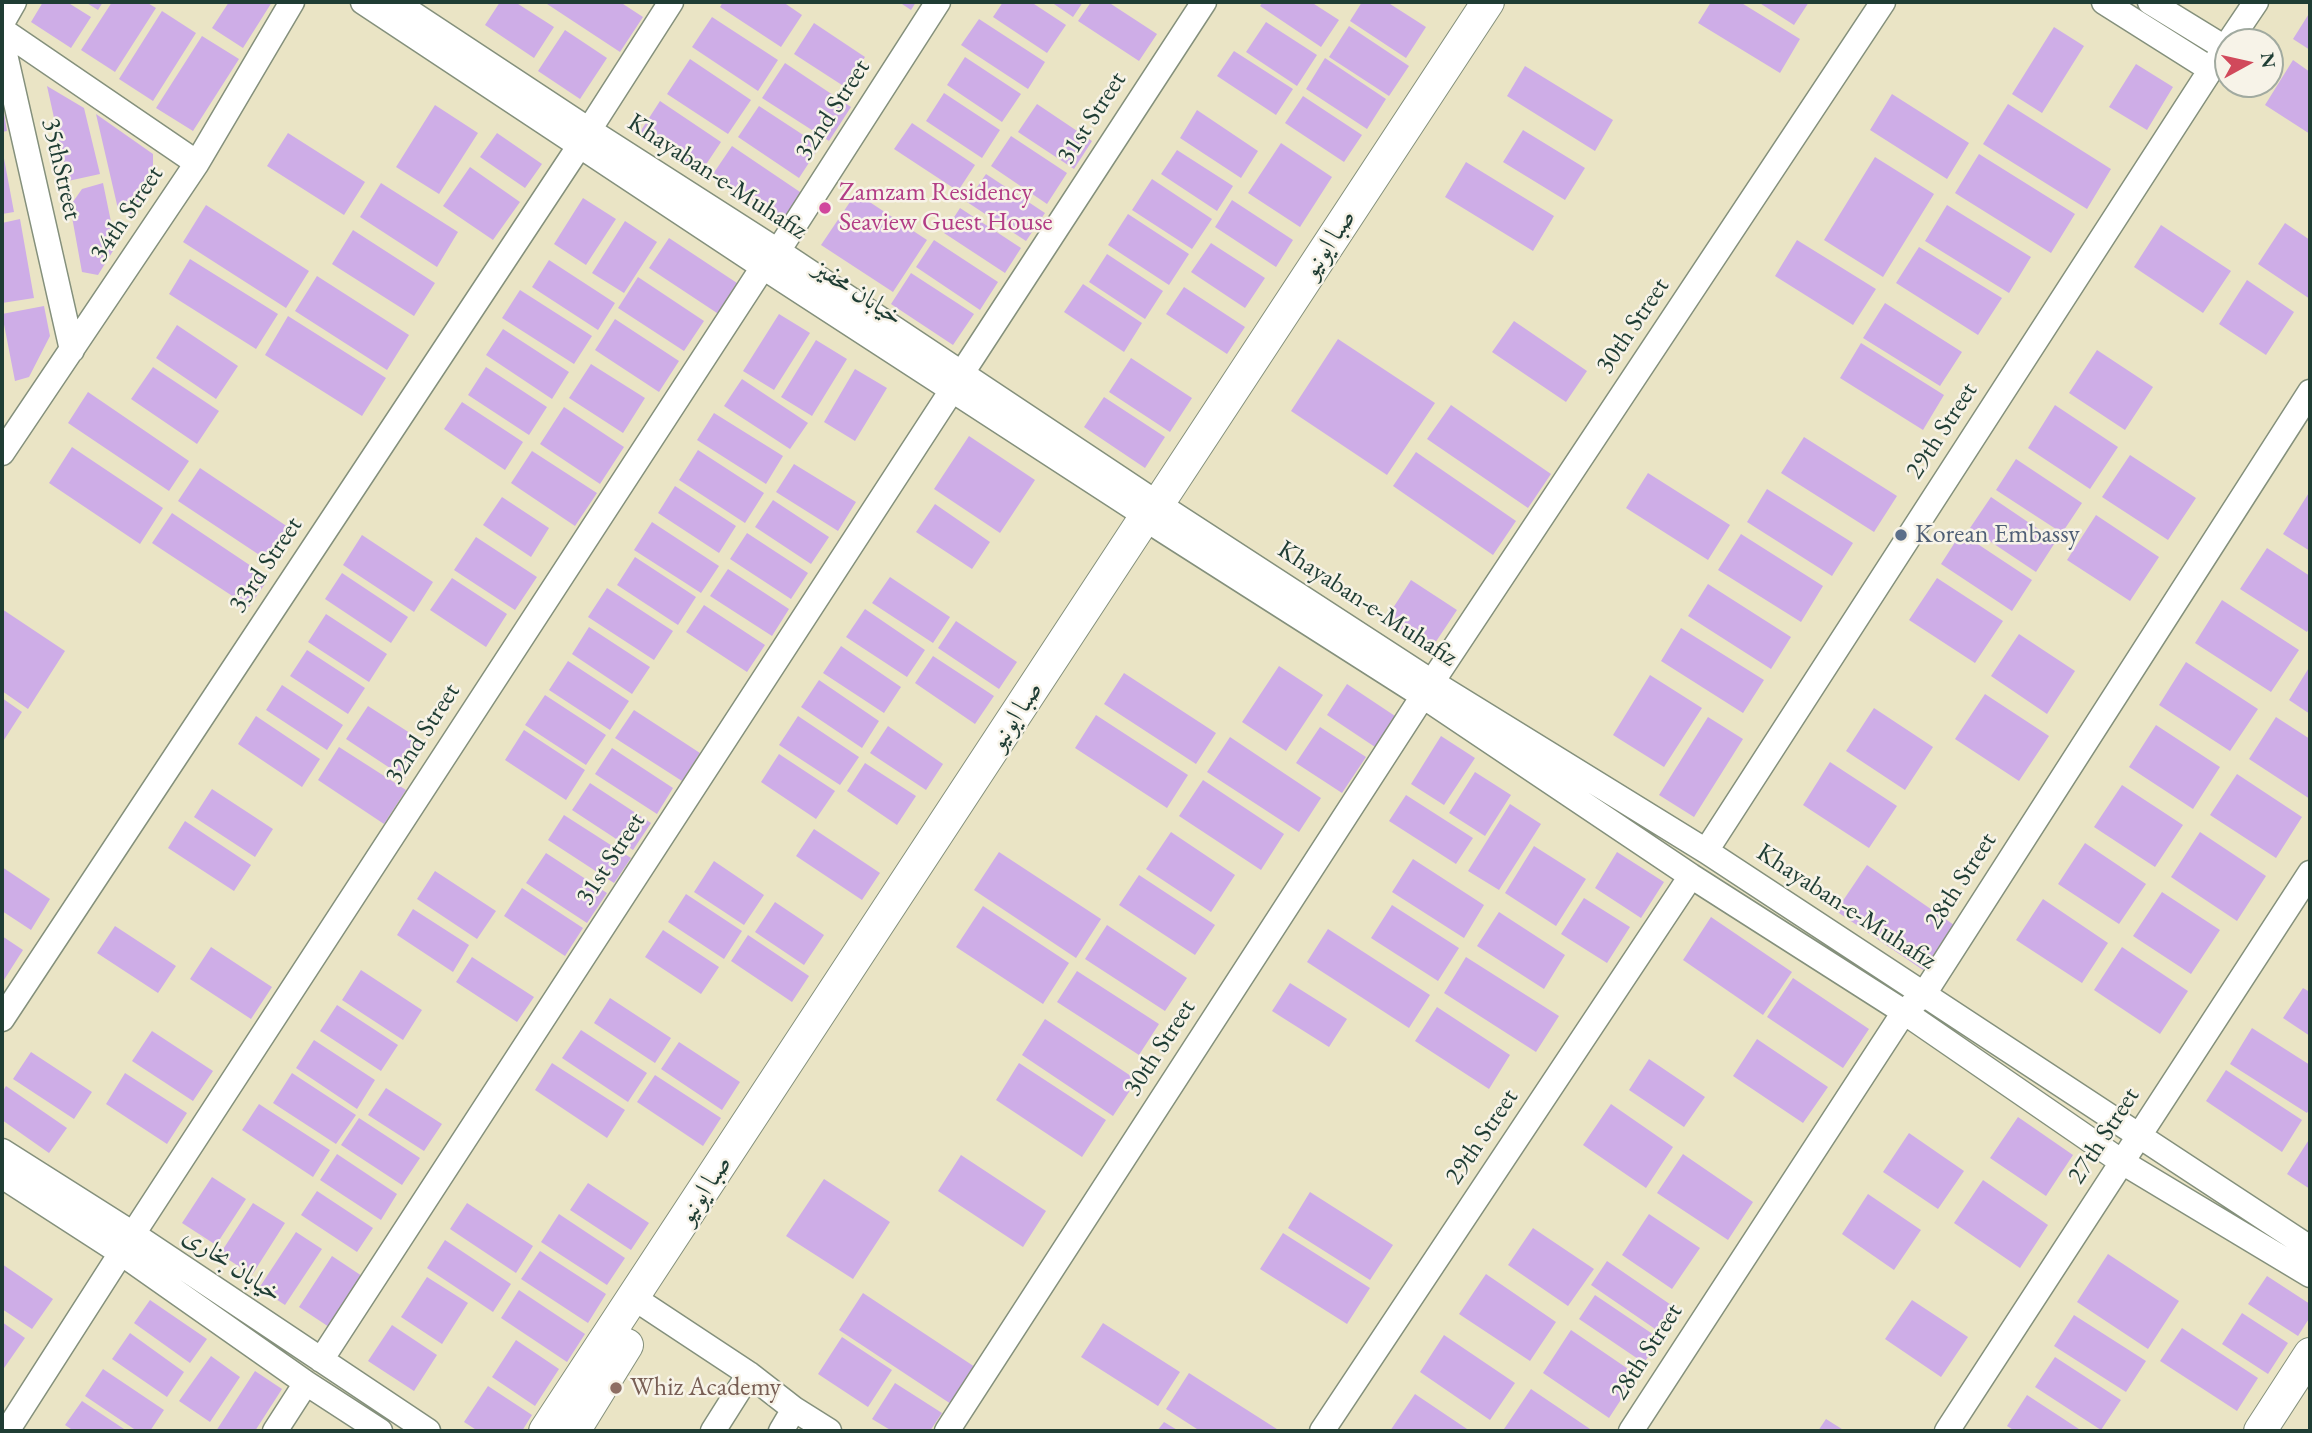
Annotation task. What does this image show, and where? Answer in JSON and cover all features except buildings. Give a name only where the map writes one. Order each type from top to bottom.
[{"type":"main road","name":"صبا ایونیو","points":[[545,1431],[642,1303],[1159,515],[1489,2]]},
{"type":"main road","name":"صبا ایونیو","points":[[1159,515],[1510,2]]},
{"type":"main road","name":"صبا ایونیو","points":[[574,1431],[642,1303]]},
{"type":"main road","points":[[2260,1431],[2310,1354]]},
{"type":"main road","points":[[2284,1431],[2310,1391]]},
{"type":"street","points":[[2,23],[14,2]]},
{"type":"street","name":"34th Street","points":[[2,453],[197,163],[292,2]]},
{"type":"street","points":[[363,2],[584,137]]},
{"type":"street","name":"Khayaban-e-Muhafiz","points":[[396,2],[584,137],[957,381]]},
{"type":"street","name":"33rd Street","points":[[2,1018],[671,2]]},
{"type":"street","name":"32nd Street","points":[[7,1431],[938,2]]},
{"type":"street","name":"31st Street","points":[[321,1360],[1203,2]]},
{"type":"street","name":"30th Street","points":[[947,1431],[1427,689],[1883,2]]},
{"type":"street","points":[[2104,2],[2210,69]]},
{"type":"street","points":[[2150,2],[2214,37]]},
{"type":"street","name":"29th Street","points":[[2238,28],[2256,2]]},
{"type":"street","points":[[2,30],[197,163]]},
{"type":"street","name":"35thStreet","points":[[2,41],[72,350]]},
{"type":"street","name":"29th Street","points":[[1706,851],[2214,63]]},
{"type":"street","points":[[957,381],[1159,515]]},
{"type":"street","name":"28th Street","points":[[1631,1431],[1904,1012],[1924,994],[2310,392]]},
{"type":"street","name":"Khayaban-e-Muhafiz","points":[[1159,515],[1427,689],[1691,876],[1904,1012],[2122,1163],[2310,1275]]},
{"type":"street","name":"Khayaban-e-Muhafiz","points":[[1427,689],[1706,851],[2310,1248]]},
{"type":"street","name":"27th Street","points":[[1947,1431],[2310,873]]},
{"type":"street","name":"29th Street","points":[[1322,1431],[1691,876]]},
{"type":"street","name":"خیابان بخاری","points":[[2,1152],[127,1244],[321,1360],[428,1431]]},
{"type":"street","points":[[2,1177],[127,1244],[306,1383],[380,1431]]},
{"type":"street","points":[[642,1303],[829,1431]]},
{"type":"street","points":[[713,1431],[749,1374]]},
{"type":"street","points":[[275,1431],[306,1383]]},
{"type":"street","points":[[780,1431],[794,1409]]},
{"type":"place","name":"Zamzam Residency Seaview Guest House","points":[[825,208]]},
{"type":"place","name":"Korean Embassy","points":[[1901,535]]},
{"type":"place","name":"Whiz Academy","points":[[616,1388]]}]
